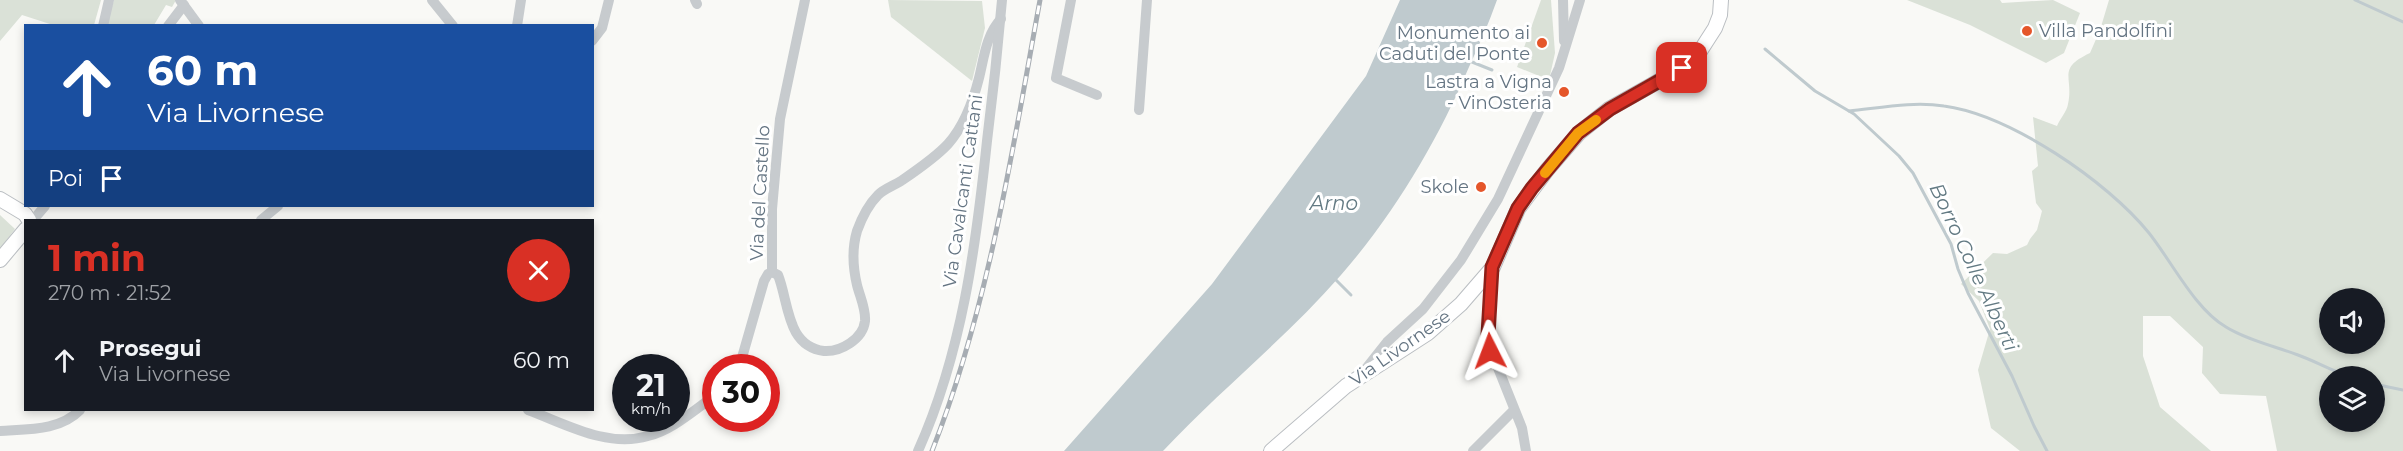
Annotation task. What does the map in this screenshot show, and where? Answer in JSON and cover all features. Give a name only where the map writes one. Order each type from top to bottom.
[{"type":"main road","name":"Via Livornese","points":[[1271,451],[1331,398],[1428,333],[1461,304],[1492,267],[1518,208],[1578,133],[1610,109],[1682,68],[1697,56],[1715,28],[1720,15],[1721,0]]},
{"type":"main road","points":[[4,202],[24,223]]},
{"type":"main road","points":[[0,260],[24,230]]},
{"type":"street","points":[[103,24],[109,0]]},
{"type":"street","points":[[432,0],[451,24]]},
{"type":"street","points":[[517,24],[520,0]]},
{"type":"street","points":[[594,38],[602,28],[609,0]]},
{"type":"street","name":"Via del Castello","points":[[805,0],[780,119],[772,209],[772,272],[778,274],[792,326],[803,342],[826,351],[845,346],[860,334],[865,322],[854,262],[854,246],[858,231],[877,196],[948,144],[967,116],[990,34],[1001,19]]},
{"type":"street","name":"Via Cavalcanti Cattani","points":[[918,451],[944,379],[960,322],[977,239],[1002,0]]},
{"type":"street","points":[[1071,0],[1056,78],[1097,95]]},
{"type":"street","points":[[1139,110],[1147,0]]},
{"type":"street","points":[[1563,0],[1564,53]]},
{"type":"street","points":[[1358,379],[1387,342],[1423,309],[1461,260],[1509,178],[1548,94],[1564,53],[1580,0]]},
{"type":"street","points":[[169,24],[182,2],[198,24]]},
{"type":"street","points":[[33,219],[44,207]]},
{"type":"street","points":[[262,219],[277,207]]},
{"type":"street","points":[[1492,267],[1488,343],[1522,428],[1526,451]]},
{"type":"street","points":[[743,354],[764,281],[768,273],[772,272]]},
{"type":"street","points":[[531,411],[600,437],[620,440],[648,436],[667,428],[702,404]]},
{"type":"street","points":[[1473,451],[1514,410]]},
{"type":"street","points":[[0,431],[43,428],[59,424],[78,411]]},
{"type":"shaded area","points":[[0,0],[101,0],[94,24],[50,24],[22,15],[0,41]]},
{"type":"shaded area","points":[[114,0],[176,0],[172,7],[166,5],[155,24],[107,24]]},
{"type":"shaded area","points":[[888,0],[982,1],[985,28],[972,81],[891,17]]},
{"type":"shaded area","points":[[1541,0],[1551,0],[1555,53],[1549,80],[1517,67]]},
{"type":"shaded area","name":"Villa Pandolfini","points":[[1907,0],[2000,0],[2002,3],[2053,0],[2080,13],[2064,53],[2046,63],[1970,25]]},
{"type":"shaded area","points":[[2109,0],[2403,0],[2403,451],[2277,451],[2266,396],[2220,394],[2202,373],[2203,347],[2170,316],[2143,316],[2143,356],[2160,407],[2211,451],[2020,451],[1991,428],[1978,370],[1990,329],[1979,301],[1961,284],[1993,253],[2007,254],[2027,245],[2037,230],[2042,211],[2036,203],[2032,171],[2038,166],[2033,117],[2057,126],[2068,104],[2070,69],[2073,64],[2090,53]]},
{"type":"shaded area","points":[[0,215],[15,229],[0,249]]},
{"type":"water","name":"Arno","points":[[1400,0],[1497,0],[1457,95],[1429,149],[1379,227],[1320,298],[1163,451],[1064,451],[1212,284],[1366,76]]},
{"type":"waterway","points":[[2355,0],[2403,22]]},
{"type":"waterway","name":"Borro Colle Alberti","points":[[1765,49],[1815,91],[1854,114],[1899,156],[1913,173],[1951,244],[1968,293],[2012,376],[2047,451]]},
{"type":"waterway","points":[[1472,62],[1492,70]]},
{"type":"waterway","points":[[1849,111],[1908,105],[1944,106],[1998,122],[2027,136],[2083,172],[2131,213],[2149,233],[2194,297],[2215,319],[2243,336],[2324,366]]},
{"type":"waterway","points":[[1336,280],[1351,295]]},
{"type":"waterway","points":[[2385,386],[2403,390]]},
{"type":"railway","points":[[932,451],[952,396],[984,285],[1009,171],[1040,0]]},
{"type":"slow traffic","points":[[1545,173],[1578,133],[1596,120]]},
{"type":"place","name":"Villa Pandolfini","points":[[2027,31]]},
{"type":"place","name":"Monumento ai Caduti del Ponte","points":[[1542,43]]},
{"type":"place","name":"Lastra a Vigna - VinOsteria","points":[[1564,92]]},
{"type":"place","name":"Skole","points":[[1481,187]]},
{"type":"route","points":[[1490,351],[1488,335],[1492,267],[1518,208],[1578,133],[1640,90],[1682,68]]}]
